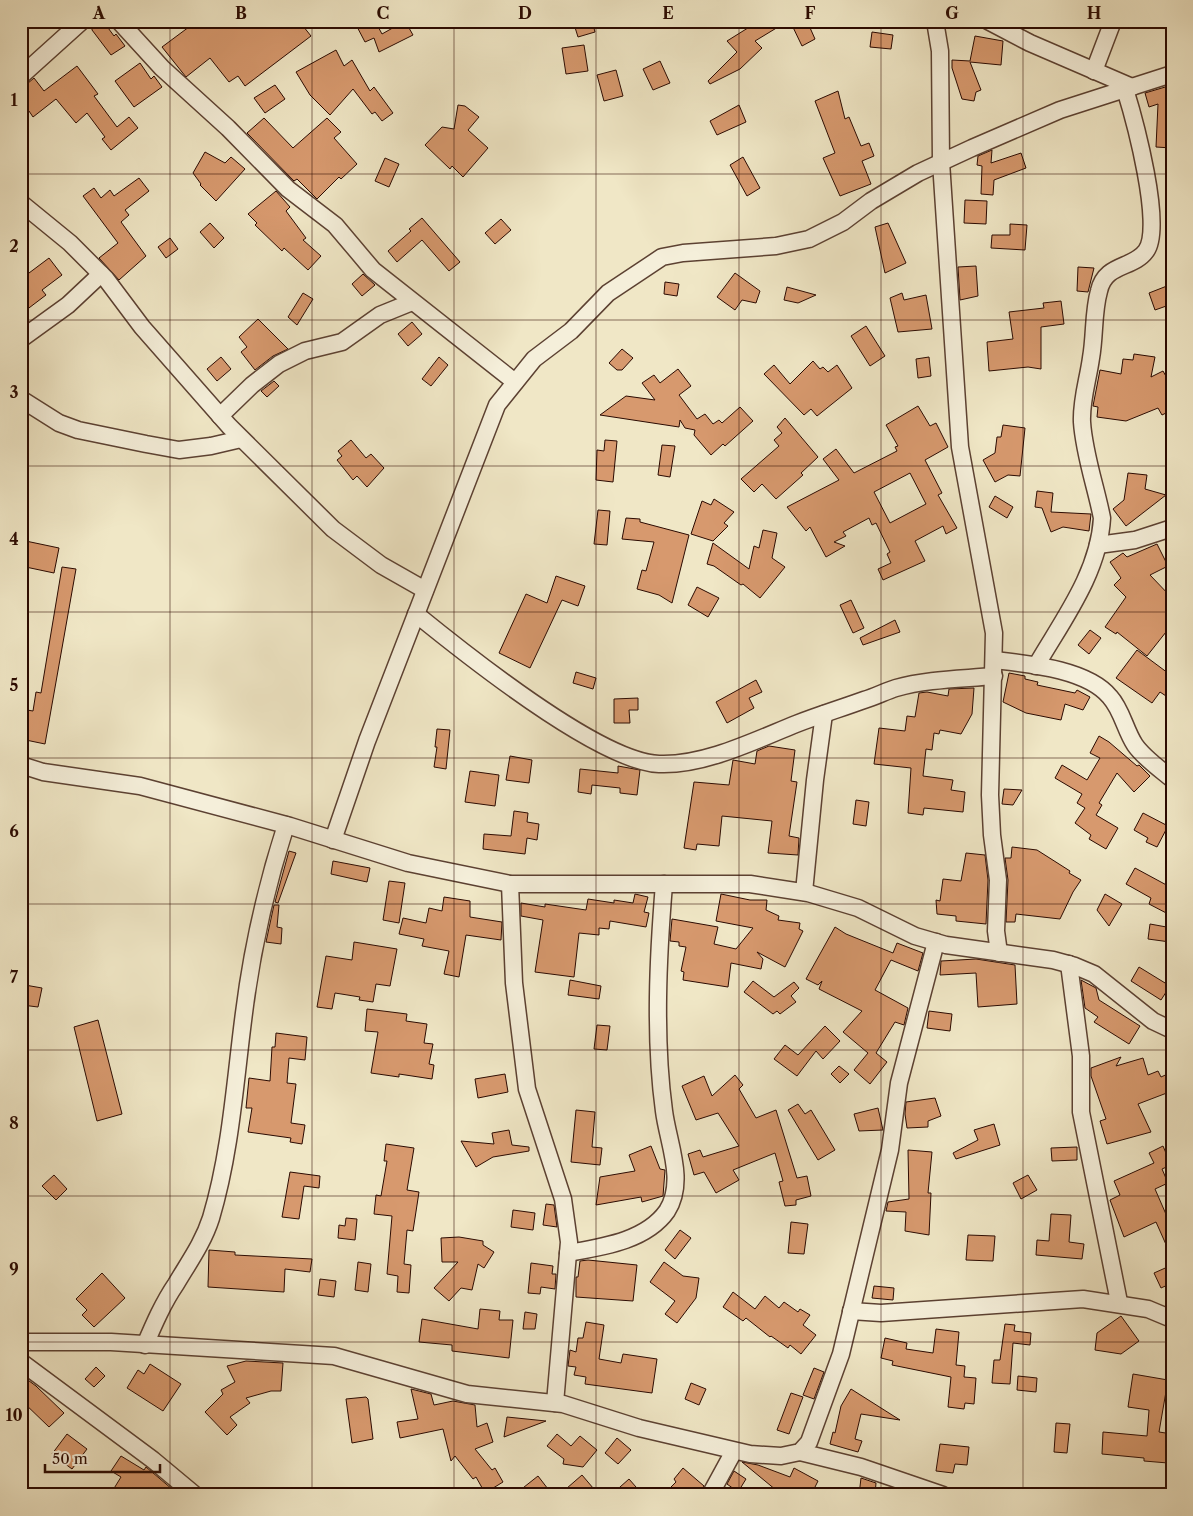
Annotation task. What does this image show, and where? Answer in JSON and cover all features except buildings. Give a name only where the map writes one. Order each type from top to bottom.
[{"type":"street","points":[[21,76],[82,21]]},
{"type":"street","points":[[119,21],[162,68],[228,128],[288,189],[335,225],[373,270],[515,382]]},
{"type":"street","points":[[935,21],[940,50],[941,162],[960,447],[972,517],[990,600],[994,633],[990,795],[992,835],[998,880],[996,931],[999,952]]},
{"type":"street","points":[[988,21],[1128,88]]},
{"type":"street","points":[[1094,71],[1113,21]]},
{"type":"street","points":[[333,840],[367,741],[497,405],[534,359],[571,331],[608,293],[662,257],[682,253],[767,246],[809,239],[844,222],[872,201],[941,162],[1060,110],[1172,74]]},
{"type":"street","points":[[1036,666],[1086,579],[1098,545],[1102,518],[1082,422],[1084,391],[1091,359],[1099,291],[1103,279],[1116,267],[1133,260],[1145,252],[1152,240],[1149,193],[1128,88]]},
{"type":"street","points":[[21,203],[70,243],[101,274],[142,327],[220,416],[333,529],[381,564],[425,590]]},
{"type":"street","points":[[21,339],[68,304],[101,274]]},
{"type":"street","points":[[220,416],[252,385],[279,364],[305,351],[342,342],[380,315],[412,302]]},
{"type":"street","points":[[21,399],[59,423],[78,430],[179,450],[211,446],[241,439]]},
{"type":"street","points":[[1098,545],[1135,540],[1172,528]]},
{"type":"street","points":[[416,614],[452,643],[582,734],[643,761],[658,764],[682,763],[742,746],[897,688],[994,668],[1036,666],[1078,676],[1098,686],[1111,697],[1135,745],[1172,779]]},
{"type":"street","points":[[804,892],[814,780],[824,714]]},
{"type":"street","points":[[21,766],[43,772],[140,786],[286,825],[408,863],[510,884],[750,884],[804,892],[858,908],[915,936],[936,942],[1069,964],[1094,974],[1153,1021],[1172,1030]]},
{"type":"street","points":[[145,1344],[175,1284],[197,1253],[211,1219],[234,1105],[244,1012],[256,932],[271,872],[286,825]]},
{"type":"street","points":[[510,884],[514,982],[524,1072],[527,1089],[563,1199],[569,1242],[555,1403]]},
{"type":"street","points":[[568,1252],[604,1246],[641,1234],[667,1210],[677,1180],[664,1110],[658,1004],[664,884]]},
{"type":"street","points":[[800,1452],[809,1442],[841,1354],[890,1150],[899,1083],[936,942]]},
{"type":"street","points":[[1069,964],[1081,1056],[1081,1112],[1119,1302]]},
{"type":"street","points":[[851,1311],[898,1312],[1083,1299],[1119,1302],[1148,1309],[1172,1319]]},
{"type":"street","points":[[21,1342],[145,1344],[334,1356],[467,1394],[555,1403],[639,1428],[734,1451],[781,1456],[800,1452],[861,1467],[943,1495]]},
{"type":"street","points":[[21,1362],[153,1460],[195,1495]]},
{"type":"street","points":[[710,1495],[734,1451]]}]
